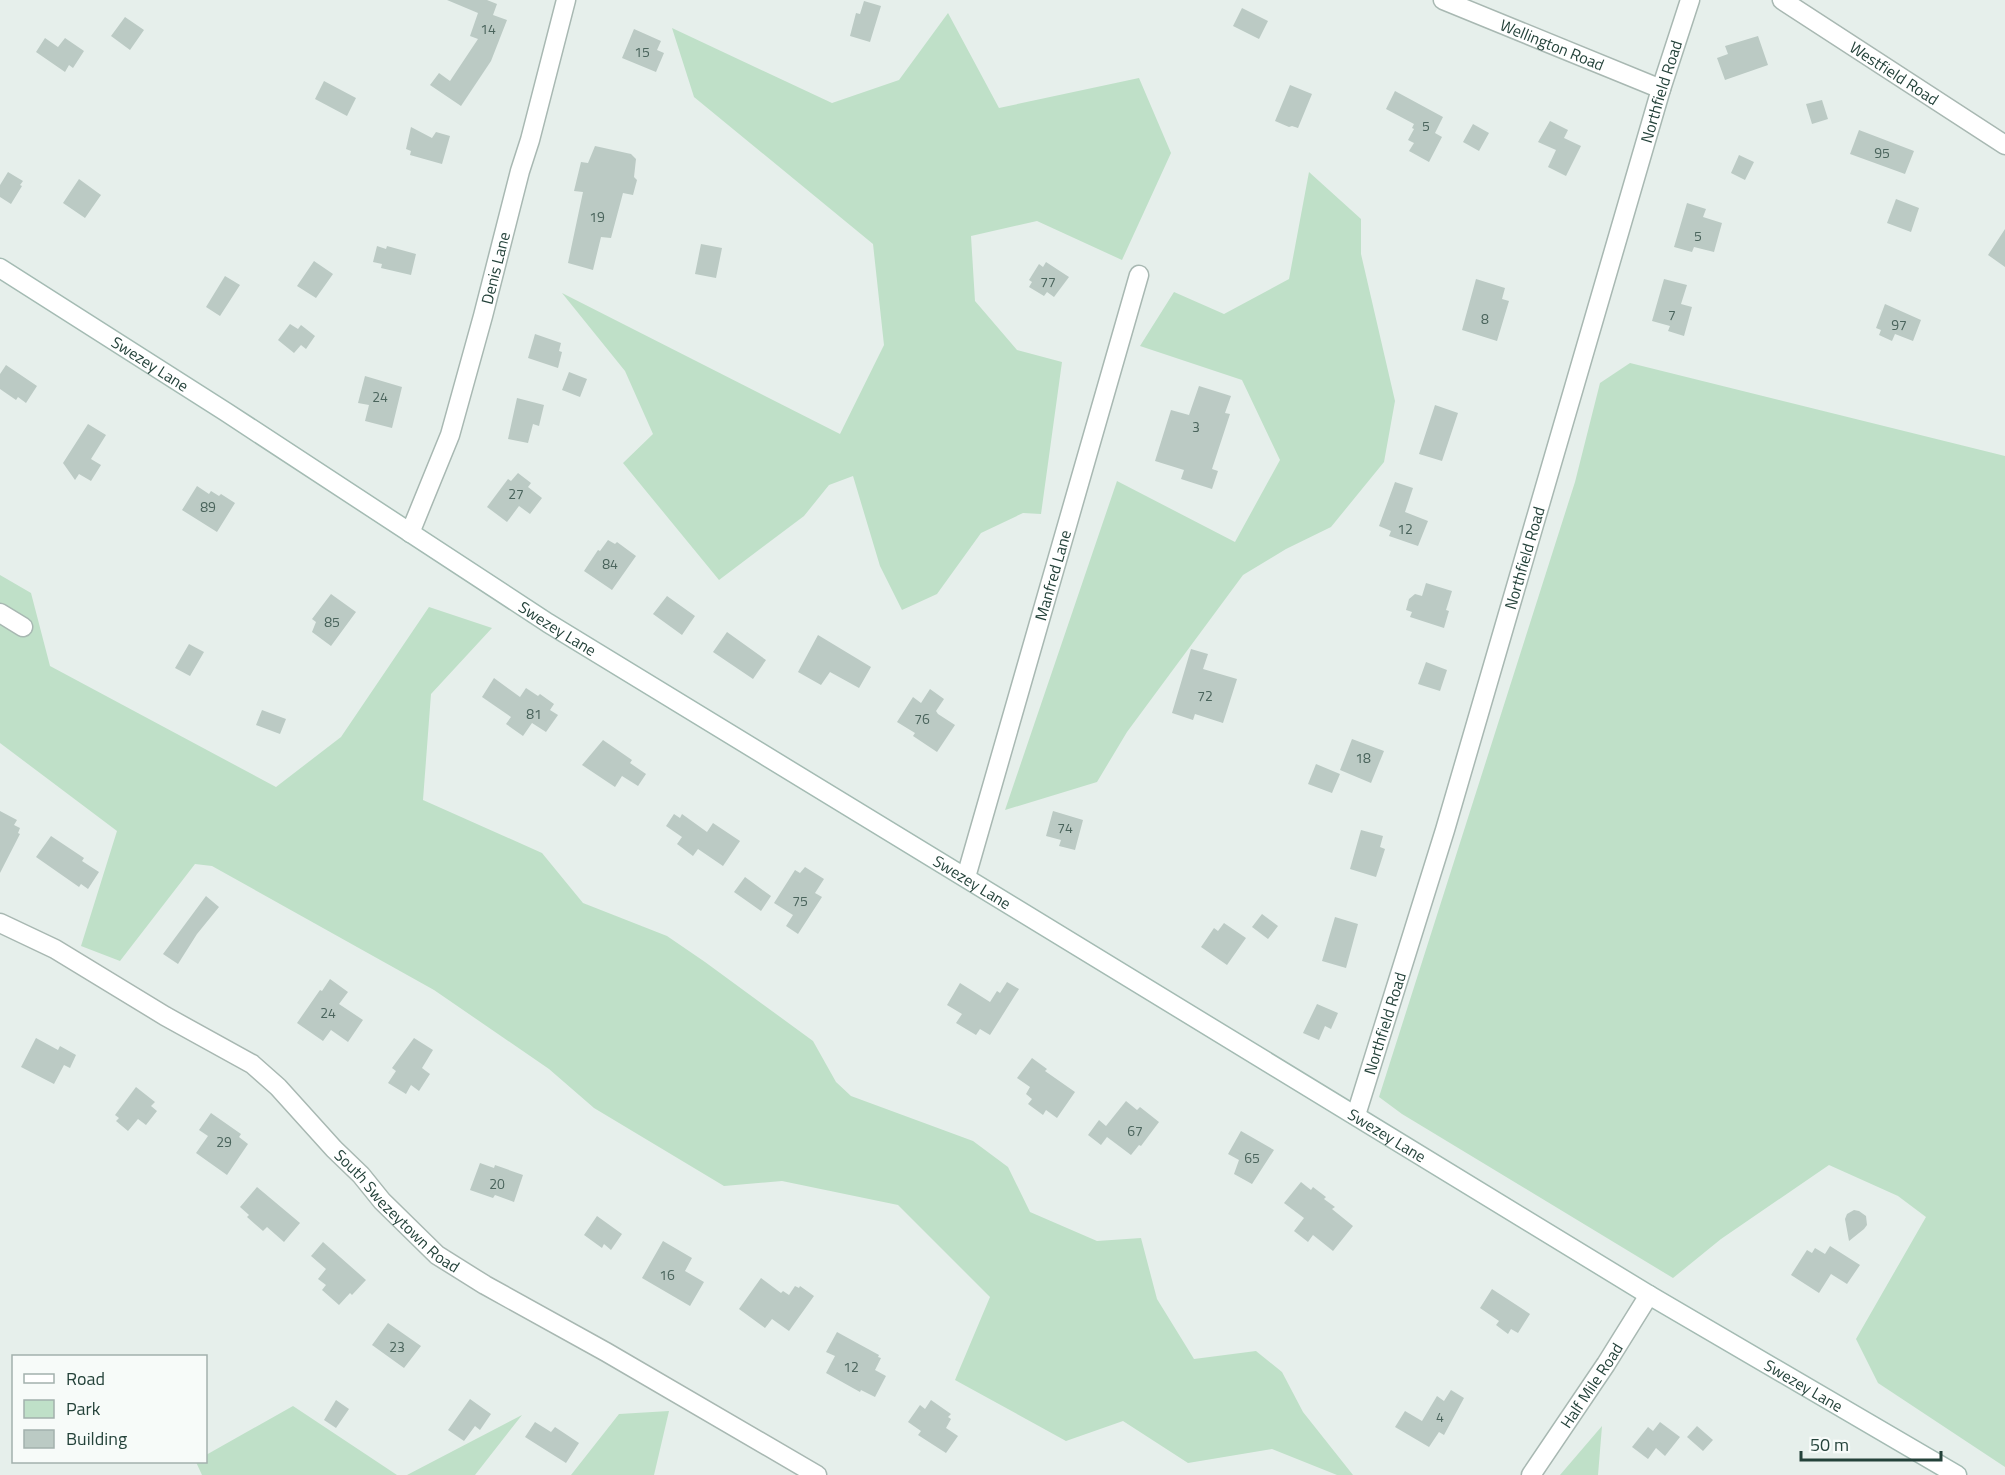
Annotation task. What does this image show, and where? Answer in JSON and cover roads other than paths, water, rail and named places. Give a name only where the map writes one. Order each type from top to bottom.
[{"type":"street","name":"Denis Lane","points":[[411,533],[450,435],[566,0]]},
{"type":"street","name":"Wellington Road","points":[[1443,0],[1661,89]]},
{"type":"street","name":"Northfield Road","points":[[1356,1115],[1448,819],[1661,89],[1690,0]]},
{"type":"street","name":"Westfield Road","points":[[1782,0],[2005,145]]},
{"type":"street","name":"Swezey Lane","points":[[0,268],[188,387],[548,623],[1649,1295],[1957,1475]]},
{"type":"street","name":"Manfred Lane","points":[[966,877],[1139,275]]},
{"type":"street","points":[[0,613],[23,627]]},
{"type":"street","name":"South Swezeytown Road","points":[[0,923],[55,950],[165,1016],[252,1064],[278,1087],[334,1149],[361,1175],[382,1201],[437,1255],[485,1285],[606,1352],[817,1475]]},
{"type":"street","name":"Half Mile Road","points":[[1532,1475],[1649,1295]]}]
